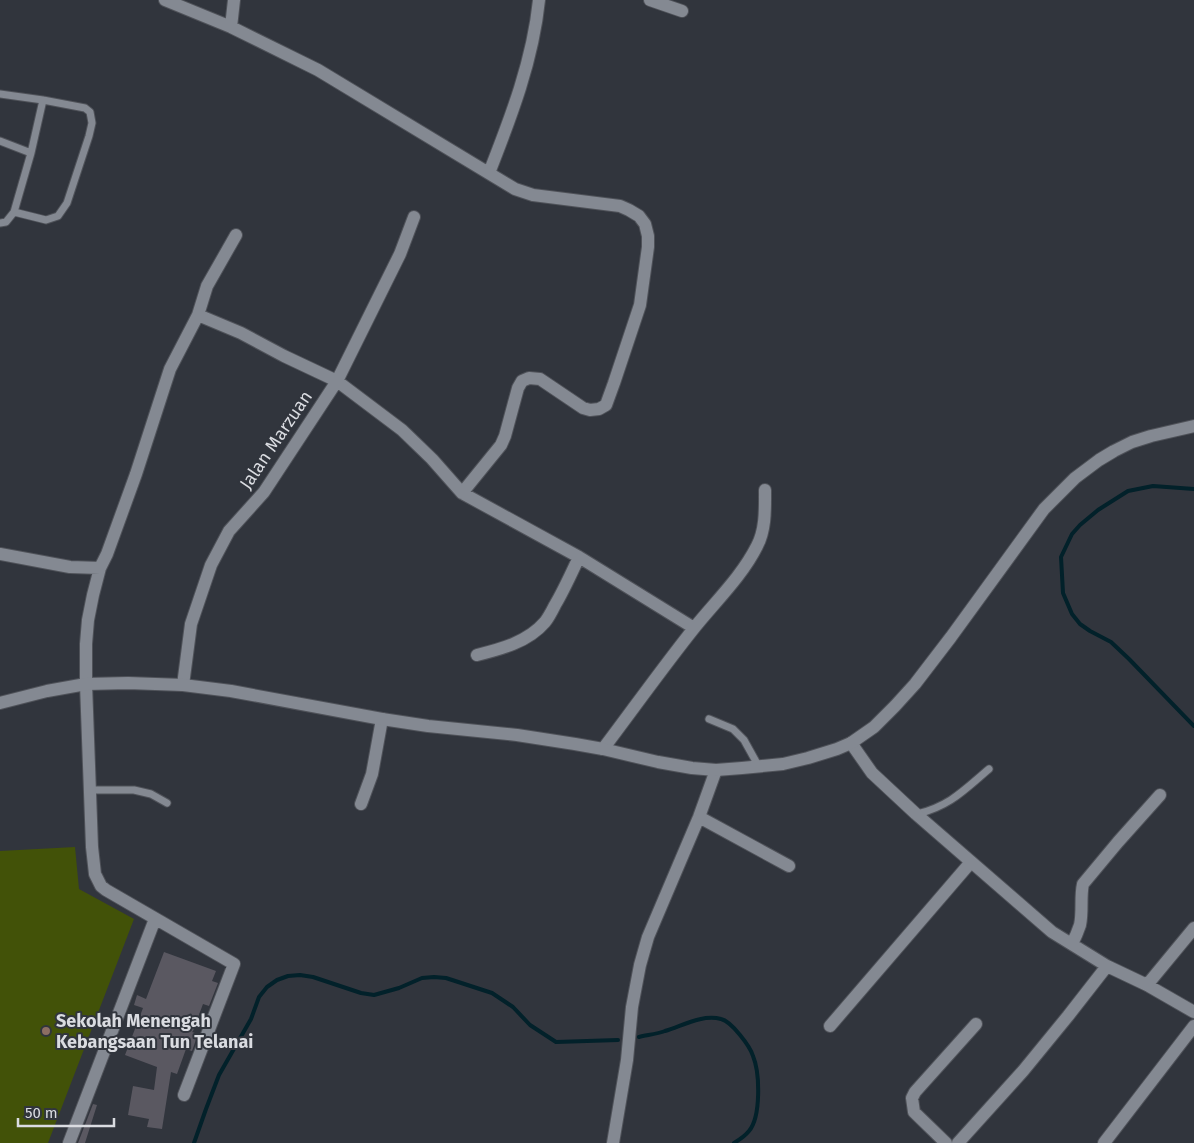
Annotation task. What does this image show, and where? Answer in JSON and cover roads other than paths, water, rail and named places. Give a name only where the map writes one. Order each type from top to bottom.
[{"type":"street","points":[[165,0],[232,27],[318,70],[516,189],[533,196],[620,206],[639,216],[645,224],[648,247],[640,304],[606,405],[599,409],[590,410],[583,408],[540,380],[529,378],[522,381],[518,388],[501,445],[462,493]]},
{"type":"street","points":[[232,27],[234,0]]},
{"type":"street","points":[[489,173],[512,115],[527,65],[537,22],[539,0]]},
{"type":"street","points":[[650,0],[682,11]]},
{"type":"street","name":"Jalan Marzuan","points":[[183,685],[190,624],[211,565],[229,531],[264,492],[337,381],[400,254],[414,217]]},
{"type":"street","points":[[184,1094],[234,964],[106,890],[97,880],[92,847],[86,644],[88,620],[100,568],[107,554],[129,492],[170,369],[198,315],[207,286],[236,235]]},
{"type":"street","points":[[198,315],[241,333],[337,381],[402,430],[432,459],[462,493],[579,557],[694,628]]},
{"type":"street","points":[[0,703],[47,691],[86,684],[183,685],[232,691],[428,726],[517,735],[603,749],[658,762],[716,770],[783,764],[808,758],[852,743],[874,727],[915,684],[1044,509],[1061,490],[1099,460],[1132,442],[1194,426]]},
{"type":"street","points":[[603,749],[694,628],[734,581],[758,545],[764,524],[765,490]]},
{"type":"street","points":[[0,554],[70,567],[100,568]]},
{"type":"street","points":[[477,655],[502,649],[527,637],[546,621],[564,591],[579,557]]},
{"type":"street","points":[[361,804],[372,774],[382,719]]},
{"type":"street","points":[[852,743],[872,773],[916,814],[1052,932],[1107,966],[1147,985],[1194,1012]]},
{"type":"street","points":[[614,1143],[627,1060],[632,1008],[640,965],[648,937],[699,817],[716,770]]},
{"type":"street","points":[[1072,944],[1080,925],[1083,884],[1160,795]]},
{"type":"street","points":[[699,817],[789,866]]},
{"type":"street","points":[[830,1026],[971,862]]},
{"type":"street","points":[[69,1143],[155,919]]},
{"type":"street","points":[[1147,985],[1194,928]]},
{"type":"street","points":[[958,1143],[1023,1071],[1107,966]]},
{"type":"street","points":[[946,1143],[914,1112],[912,1098],[915,1092],[976,1024]]},
{"type":"street","points":[[1104,1143],[1194,1026]]},
{"type":"lane","points":[[0,94],[85,108],[90,112],[92,123],[67,203],[58,216],[46,220],[14,212]]},
{"type":"lane","points":[[0,222],[6,222],[14,212],[31,154],[43,100]]},
{"type":"lane","points":[[0,141],[31,154]]},
{"type":"lane","points":[[708,719],[732,729],[744,740],[759,767]]},
{"type":"lane","points":[[916,814],[946,804],[989,769]]},
{"type":"lane","points":[[90,790],[134,790],[151,794],[167,803]]},
{"type":"waterway","points":[[1194,489],[1153,486],[1128,491],[1098,510],[1080,525],[1072,534],[1061,557],[1063,593],[1072,614],[1080,624],[1111,642],[1194,726]]},
{"type":"waterway","points":[[194,1143],[219,1075],[251,1019],[259,997],[267,987],[277,980],[288,976],[313,977],[361,993],[374,995],[399,988],[422,978],[446,978],[492,993],[513,1007],[530,1025],[556,1042],[618,1040]]},
{"type":"waterway","points":[[639,1037],[707,1018],[721,1019],[735,1029],[753,1056],[757,1073],[758,1095],[756,1116],[753,1124],[746,1135],[734,1143]]},
{"type":"place","name":"Sekolah Menengah Kebangsaan Tun Telanai","points":[[46,1031]]}]
